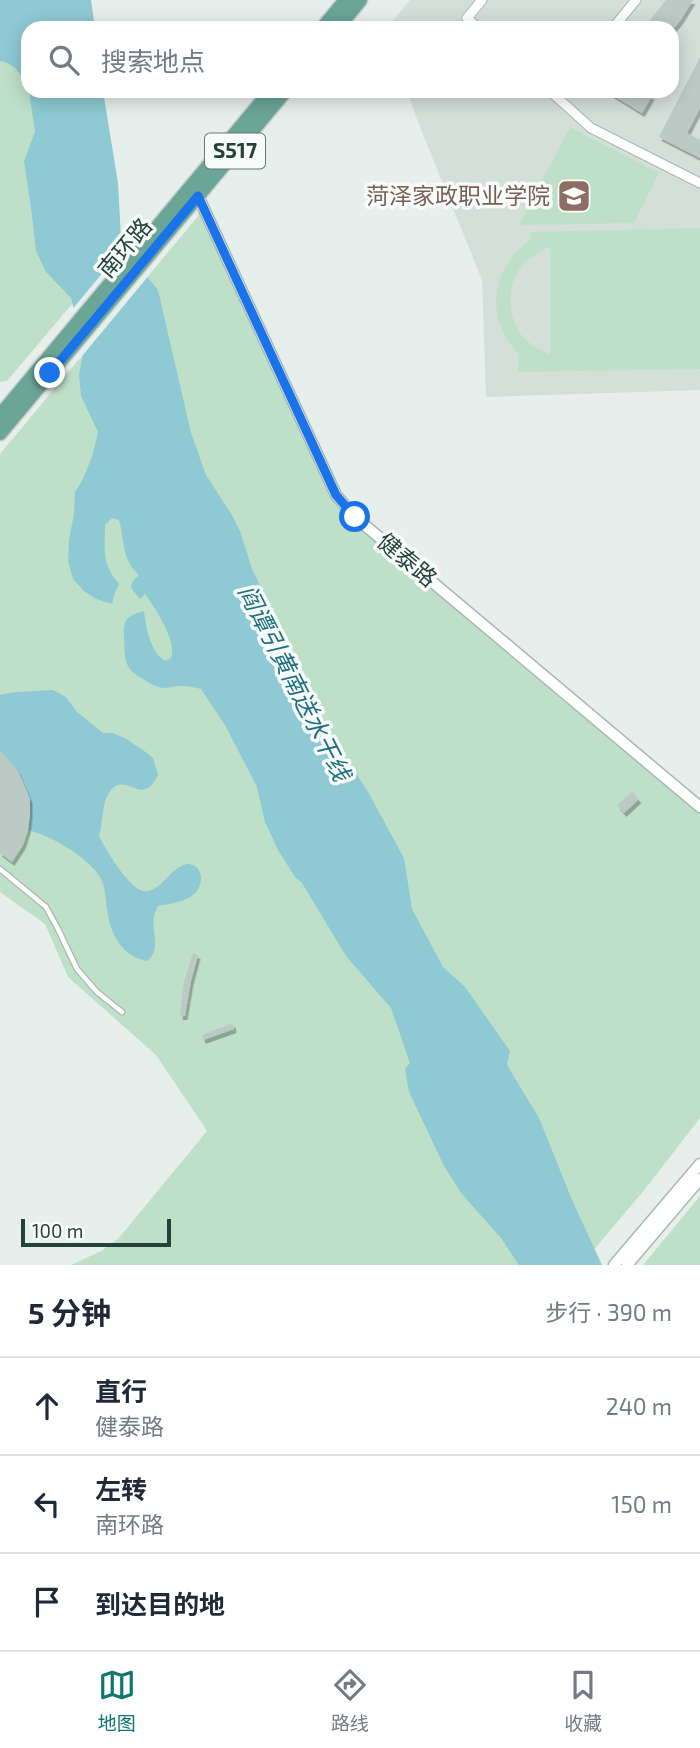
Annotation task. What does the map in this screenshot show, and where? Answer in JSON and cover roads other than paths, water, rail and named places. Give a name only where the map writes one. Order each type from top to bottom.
[{"type":"main road","points":[[329,21],[346,0]]},
{"type":"main road","points":[[343,21],[360,0]]},
{"type":"main road","name":"南环路","points":[[0,433],[48,368],[184,204],[266,98]]},
{"type":"main road","name":"南环路","points":[[184,204],[198,196],[279,98]]},
{"type":"main road","name":"南环路","points":[[0,416],[48,368]]},
{"type":"street","points":[[470,21],[467,18],[482,0]]},
{"type":"street","points":[[619,21],[636,0]]},
{"type":"street","points":[[562,98],[592,128],[700,183]]},
{"type":"street","name":"健泰路","points":[[198,196],[336,495],[355,517],[700,807]]},
{"type":"street","points":[[627,1265],[646,1235],[700,1164]]},
{"type":"street","points":[[614,1265],[700,1179]]},
{"type":"lane","points":[[0,869],[46,907],[77,969],[97,992],[122,1012]]},
{"type":"water","points":[[0,0],[91,0],[94,21],[21,21],[21,76],[10,65],[0,61]]},
{"type":"water","name":"阎谭引黄南送水干线","points":[[30,98],[104,98],[118,183],[121,238],[158,290],[191,433],[206,475],[240,531],[252,569],[264,593],[264,611],[310,701],[368,792],[404,858],[412,909],[443,967],[465,987],[510,1051],[507,1065],[539,1118],[602,1265],[519,1265],[501,1238],[461,1193],[444,1166],[409,1092],[405,1069],[410,1063],[391,1008],[346,956],[302,883],[295,877],[278,850],[265,822],[257,787],[225,725],[201,689],[185,686],[158,687],[136,675],[128,667],[124,627],[129,617],[138,613],[144,611],[150,639],[160,657],[165,661],[171,658],[172,651],[164,625],[145,594],[140,599],[131,588],[132,582],[139,575],[126,556],[119,520],[112,518],[105,525],[107,563],[119,584],[112,604],[96,599],[73,579],[68,561],[75,492],[92,457],[98,432],[81,396],[79,375],[84,348],[71,298],[46,272],[36,251],[24,161],[35,132]]},
{"type":"water","points":[[53,690],[66,697],[77,712],[103,733],[125,738],[153,758],[158,775],[152,785],[145,789],[115,786],[105,803],[99,836],[124,876],[137,888],[150,891],[175,870],[188,864],[195,866],[201,874],[199,887],[191,897],[158,906],[153,923],[154,951],[147,961],[130,954],[118,942],[109,918],[103,885],[94,869],[68,848],[28,830],[29,805],[25,786],[16,769],[0,751],[0,695]]},
{"type":"place","name":"菏泽家政职业学院","points":[[574,196]]}]
